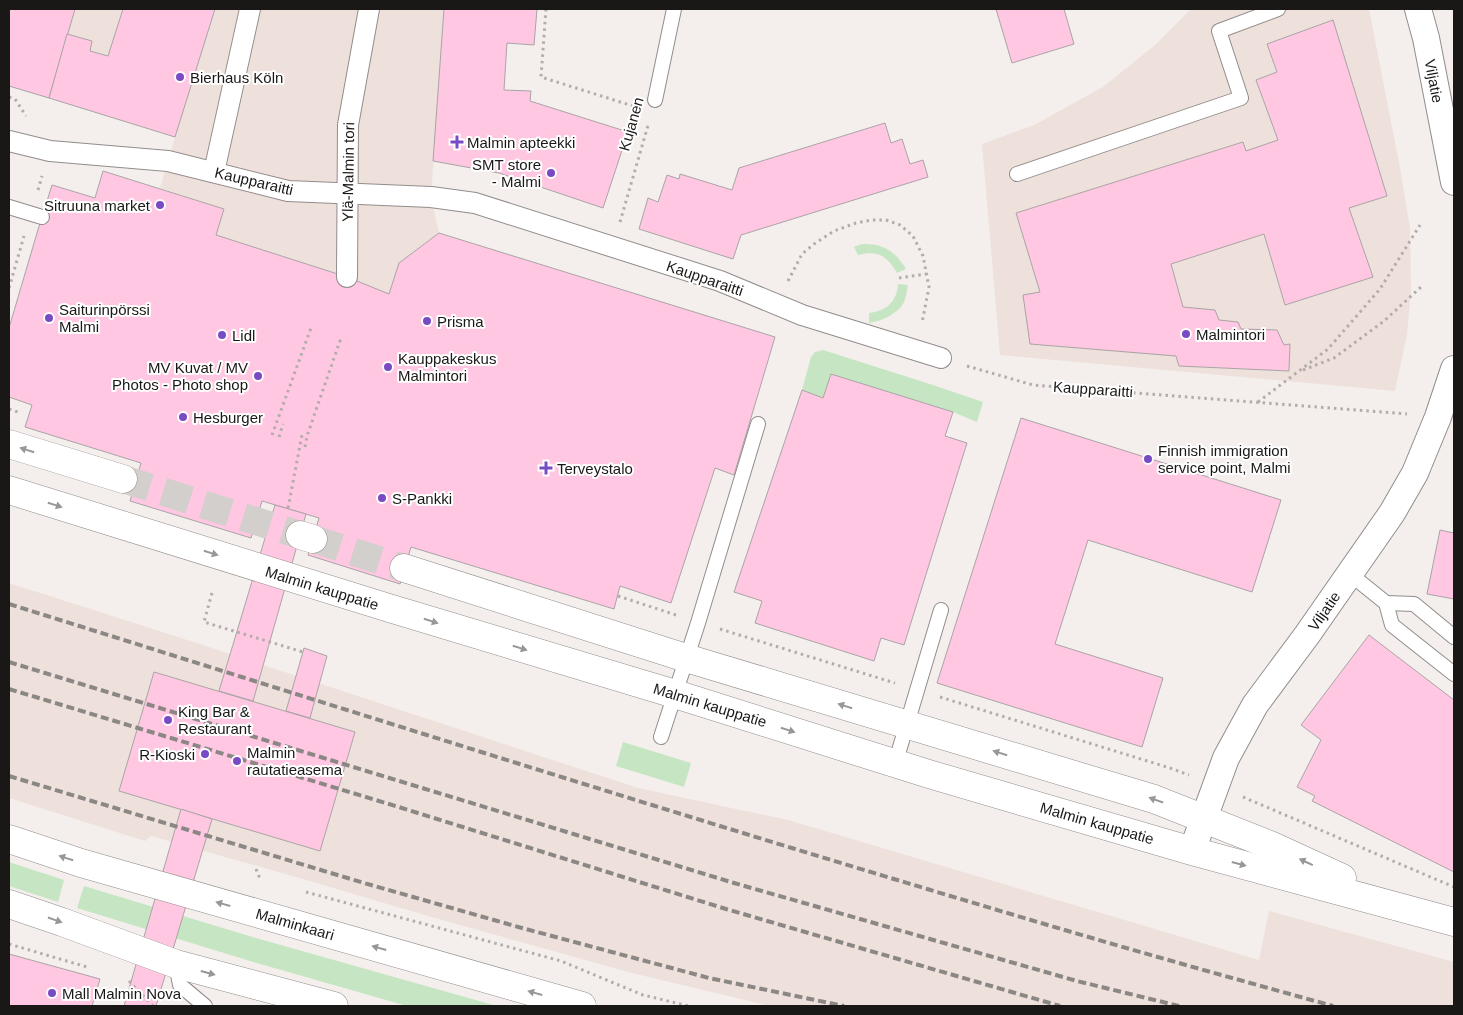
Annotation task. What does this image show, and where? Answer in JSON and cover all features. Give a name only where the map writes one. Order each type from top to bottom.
[{"type":"main road","points":[[9,444],[124,479]]},
{"type":"main road","name":"Malmin kauppatie","points":[[9,490],[389,608],[675,694],[895,764],[1192,851],[1454,922]]},
{"type":"main road","name":"Malmin kauppatie","points":[[404,568],[686,658],[1154,799],[1270,845],[1414,912]]},
{"type":"main road","name":"Malminkaari","points":[[9,839],[81,863],[582,1006]]},
{"type":"main road","points":[[9,904],[176,964],[334,1006]]},
{"type":"street","points":[[214,172],[250,9]]},
{"type":"street","name":"Ylä-Malmin tori","points":[[347,277],[348,125],[369,9]]},
{"type":"street","name":"Viljatie","points":[[1418,9],[1426,38],[1454,182]]},
{"type":"street","name":"Kaupparaitti","points":[[9,141],[50,151],[168,161],[288,191],[431,197],[475,203],[720,281],[802,315],[941,358]]},
{"type":"street","name":"Viljatie","points":[[1192,851],[1226,758],[1255,705],[1392,514],[1415,473],[1438,417],[1454,369]]},
{"type":"lane","name":"Kujanen","points":[[653,106],[674,9]]},
{"type":"lane","points":[[1017,174],[1241,98],[1219,31],[1278,9]]},
{"type":"lane","points":[[9,207],[42,217]]},
{"type":"lane","points":[[661,737],[698,623],[758,424]]},
{"type":"lane","points":[[1350,574],[1386,603],[1392,626],[1454,674]]},
{"type":"lane","points":[[1386,603],[1414,604],[1454,637]]},
{"type":"lane","points":[[895,764],[941,610]]},
{"type":"lane","points":[[176,964],[180,985],[205,1006]]},
{"type":"path","points":[[546,9],[541,77],[653,106]]},
{"type":"path","name":"Kujanen","points":[[612,247],[653,106]]},
{"type":"path","points":[[777,305],[802,254],[814,244],[834,231],[856,223],[886,220],[900,225],[913,236],[923,256],[929,287],[916,351]]},
{"type":"path","points":[[1258,402],[1328,349],[1380,289],[1420,225]]},
{"type":"path","points":[[899,278],[926,274]]},
{"type":"path","points":[[1297,372],[1334,358],[1384,321],[1422,286]]},
{"type":"path","points":[[272,435],[311,328]]},
{"type":"path","points":[[305,447],[307,436],[341,338]]},
{"type":"path","name":"Kaupparaitti","points":[[941,358],[1033,384],[1402,414]]},
{"type":"path","points":[[279,437],[283,424]]},
{"type":"path","points":[[288,508],[302,434]]},
{"type":"path","points":[[212,593],[204,622],[302,652]]},
{"type":"path","points":[[618,596],[698,623]]},
{"type":"path","points":[[1267,807],[1454,887]]},
{"type":"path","points":[[9,944],[94,969]]},
{"type":"path","points":[[124,980],[130,982],[153,1006]]},
{"type":"shaded area","points":[[9,9],[444,9],[431,197],[439,233],[399,263],[389,294],[347,277],[216,235],[224,209],[160,188],[175,137],[9,86]]},
{"type":"shaded area","points":[[1191,9],[1369,9],[1410,228],[1411,289],[1407,334],[1395,391],[1000,355],[982,144],[1034,125],[1103,87],[1155,45]]},
{"type":"shaded area","points":[[9,583],[638,788],[788,820],[1259,960],[1269,911],[1454,962],[1454,1006],[770,1006],[632,973],[151,836],[145,841],[9,798]]},
{"type":"green space","points":[[862,244],[876,245],[888,249],[906,269],[897,273],[890,262],[881,256],[871,253],[858,255],[854,247]]},
{"type":"green space","points":[[898,284],[908,285],[903,304],[888,317],[869,323],[869,313],[885,308],[893,301]]},
{"type":"green space","points":[[823,350],[983,402],[977,422],[953,412],[831,375],[823,398],[802,390],[811,357],[815,352]]},
{"type":"green space","points":[[623,742],[691,763],[684,787],[616,766]]},
{"type":"green space","points":[[9,862],[64,880],[58,902],[9,886]]},
{"type":"green space","points":[[84,886],[256,938],[497,1006],[407,1006],[250,961],[77,908]]},
{"type":"building","points":[[9,9],[75,9],[49,98],[9,86]]},
{"type":"building","points":[[123,9],[215,9],[175,137],[49,98],[67,34],[92,41],[90,51],[108,56]]},
{"type":"building","points":[[444,9],[537,9],[534,45],[507,43],[504,90],[531,91],[530,101],[628,132],[603,208],[499,173],[433,161]]},
{"type":"building","points":[[996,9],[1064,9],[1074,44],[1012,63]]},
{"type":"building","points":[[1333,20],[1387,196],[1349,208],[1373,277],[1285,305],[1264,234],[1171,264],[1183,307],[1215,310],[1219,320],[1238,322],[1241,329],[1277,330],[1284,345],[1290,344],[1289,371],[1179,366],[1176,356],[1030,344],[1023,295],[1040,292],[1016,213],[1243,142],[1246,151],[1278,140],[1256,80],[1277,72],[1267,44]]},
{"type":"building","points":[[885,123],[891,143],[902,139],[910,164],[923,160],[928,177],[741,235],[733,259],[639,229],[648,198],[658,202],[667,175],[679,179],[680,174],[732,190],[739,168]]},
{"type":"building","name":"Kauppakeskus Malmintori","points":[[103,171],[224,209],[216,235],[347,277],[389,294],[399,263],[439,233],[775,337],[734,475],[715,468],[671,603],[620,586],[614,609],[411,547],[400,584],[308,555],[319,518],[262,501],[251,538],[130,501],[141,463],[25,427],[32,405],[9,397],[9,328],[37,233],[52,185],[95,198]]},
{"type":"building","points":[[831,374],[953,412],[945,436],[967,443],[904,645],[881,638],[874,661],[755,623],[762,601],[734,592],[802,390],[823,398]]},
{"type":"building","points":[[1021,418],[1281,500],[1252,592],[1088,540],[1055,644],[1163,678],[1142,747],[937,683]]},
{"type":"building","points":[[275,505],[306,514],[253,701],[219,691]]},
{"type":"building","points":[[1440,530],[1454,533],[1454,599],[1427,594]]},
{"type":"building","points":[[1369,635],[1454,700],[1454,872],[1312,801],[1315,796],[1297,787],[1321,740],[1301,725]]},
{"type":"building","points":[[304,648],[327,656],[310,718],[286,711]]},
{"type":"building","name":"Malmin rautatieasema","points":[[154,672],[355,732],[320,851],[119,791]]},
{"type":"building","points":[[181,809],[212,819],[156,1006],[124,1006]]},
{"type":"building","name":"Mall Malmin Nova","points":[[9,954],[100,979],[92,1006],[9,1006]]},
{"type":"tunnel","points":[[123,479],[300,535]]},
{"type":"tunnel","points":[[313,539],[404,568]]},
{"type":"railway","points":[[9,604],[815,855],[1085,936],[1333,1006]]},
{"type":"railway","points":[[9,662],[734,883],[1077,981],[1179,1006]]},
{"type":"railway","points":[[9,689],[389,804],[726,909],[1060,1006]]},
{"type":"railway","points":[[9,776],[364,883],[522,928],[709,978],[844,1006]]},
{"type":"place","name":"Bierhaus Köln","points":[[180,77]]},
{"type":"place","name":"Malmin apteekki","points":[[457,142]]},
{"type":"place","name":"SMT store - Malmi","points":[[551,173]]},
{"type":"place","name":"Sitruuna market","points":[[160,205]]},
{"type":"place","name":"Saiturinpörssi Malmi","points":[[49,318]]},
{"type":"place","name":"Prisma","points":[[427,321]]},
{"type":"place","name":"Malmintori","points":[[1186,334]]},
{"type":"place","name":"Lidl","points":[[222,335]]},
{"type":"place","name":"Kauppakeskus Malmintori","points":[[388,367]]},
{"type":"place","name":"MV Kuvat / MV Photos - Photo shop","points":[[258,376]]},
{"type":"place","name":"Hesburger","points":[[183,417]]},
{"type":"place","name":"Finnish immigration service point, Malmi","points":[[1148,459]]},
{"type":"place","name":"Terveystalo","points":[[546,468]]},
{"type":"place","name":"S-Pankki","points":[[382,498]]},
{"type":"place","name":"King Bar & Restaurant","points":[[168,720]]},
{"type":"place","name":"R-Kioski","points":[[205,754]]},
{"type":"place","name":"Malmin rautatieasema","points":[[237,761]]},
{"type":"place","name":"Mall Malmin Nova","points":[[52,993]]}]
